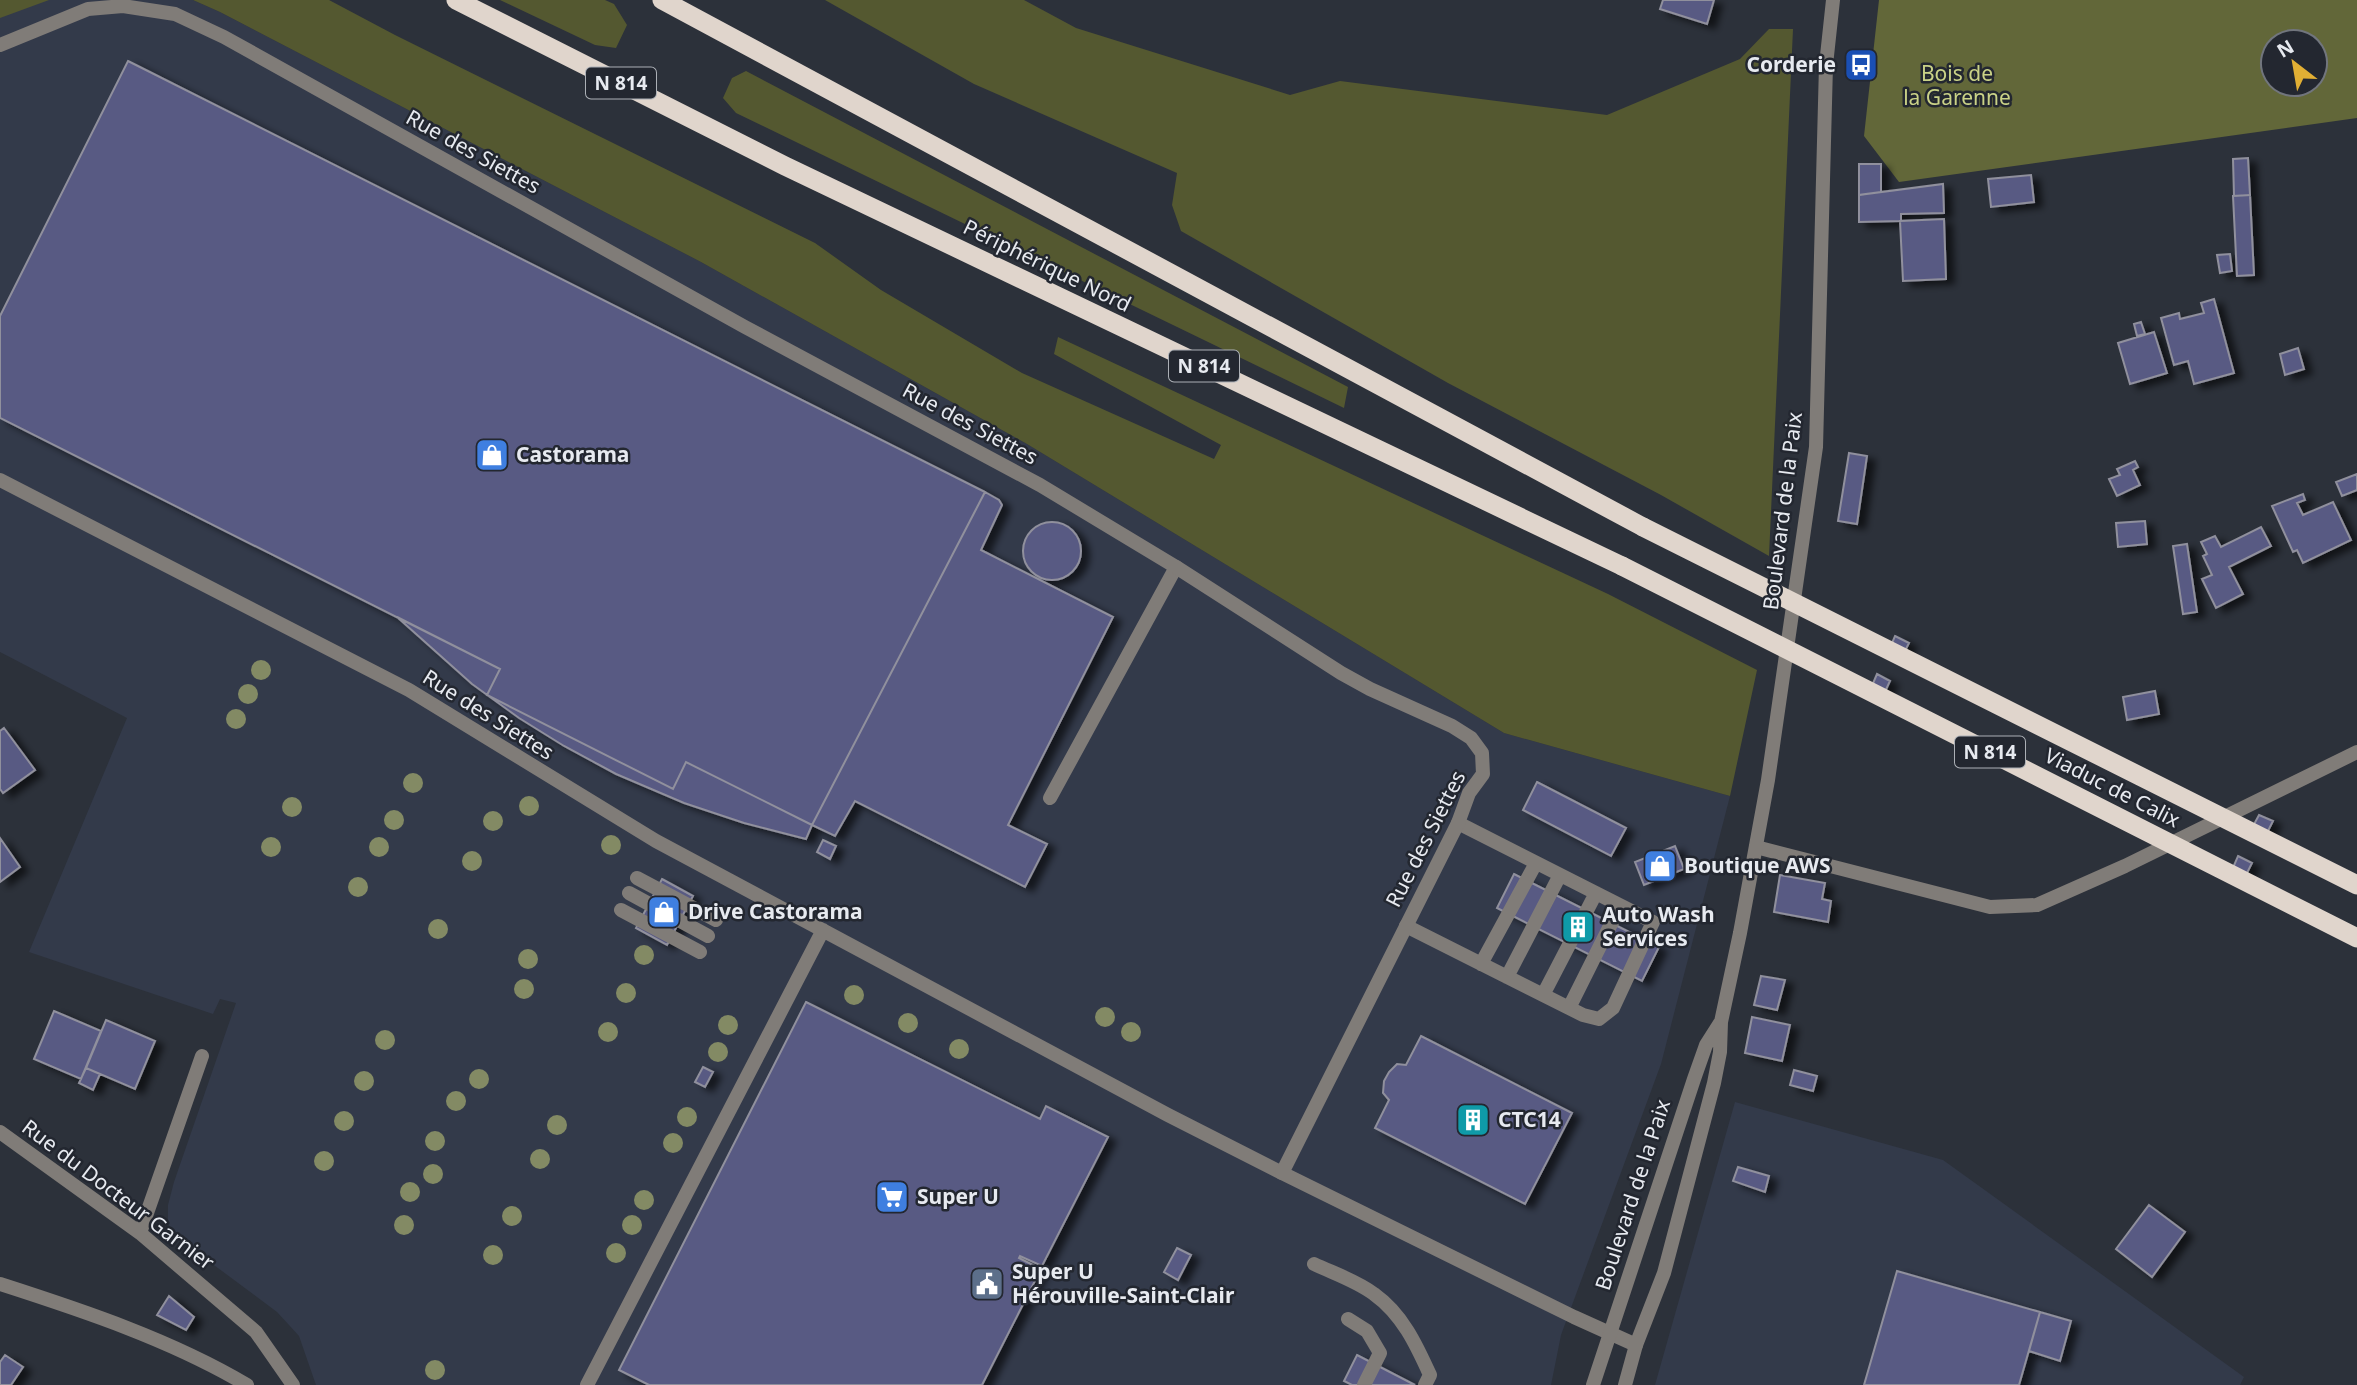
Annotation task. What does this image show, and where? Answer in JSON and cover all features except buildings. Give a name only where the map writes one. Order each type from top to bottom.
[{"type":"highway","name":"Périphérique Nord","points":[[456,0],[785,166],[1622,566]]},
{"type":"highway","name":"Viaduc de Calix","points":[[662,0],[1643,527],[2357,885]]},
{"type":"highway","name":"Viaduc de Calix","points":[[1622,566],[2357,938]]},
{"type":"street","name":"Boulevard de la Paix","points":[[1625,1385],[1636,1345],[1664,1273],[1699,1147],[1720,1052],[1721,1022],[1756,847],[1780,701],[1816,447],[1826,65],[1833,0]]},
{"type":"street","name":"Rue des Siettes","points":[[0,45],[88,9],[123,6],[175,14],[224,37],[745,327],[1040,485],[1177,567],[1341,673],[1452,726],[1471,738],[1482,753],[1483,775],[1469,793],[1458,823],[1282,1173]]},
{"type":"street","name":"Rue des Siettes","points":[[0,480],[409,690],[656,841],[1168,1115],[1636,1345]]},
{"type":"street","points":[[1050,798],[1177,567]]},
{"type":"street","points":[[1756,847],[1990,907],[2037,905],[2125,866],[2357,751]]},
{"type":"street","points":[[1406,926],[1583,1015],[1599,1018],[1613,1008],[1653,922],[1458,823]]},
{"type":"street","points":[[1481,964],[1536,863]]},
{"type":"street","points":[[1507,976],[1560,875]]},
{"type":"street","points":[[637,878],[716,920]]},
{"type":"street","points":[[629,893],[708,936]]},
{"type":"street","points":[[1544,995],[1596,893]]},
{"type":"street","points":[[1569,1008],[1620,906]]},
{"type":"street","points":[[621,910],[700,951]]},
{"type":"street","points":[[587,1385],[823,930]]},
{"type":"street","name":"Boulevard de la Paix","points":[[1592,1385],[1706,1045],[1721,1022]]},
{"type":"street","points":[[140,1233],[202,1056]]},
{"type":"street","name":"Rue du Docteur Garnier","points":[[0,1132],[140,1233],[256,1332],[293,1385]]},
{"type":"street","points":[[1314,1264],[1372,1292],[1395,1312],[1413,1337],[1430,1375],[1425,1385]]},
{"type":"street","points":[[0,1284],[88,1312],[213,1365],[247,1385]]},
{"type":"street","points":[[1348,1319],[1367,1331],[1380,1353],[1364,1385]]},
{"type":"shaded area","points":[[0,0],[193,0],[220,12],[701,262],[1027,444],[1504,733],[1730,796],[1661,1064],[1561,1335],[1551,1385],[316,1385],[299,1336],[277,1312],[179,1239],[171,1231],[168,1222],[168,1205],[174,1182],[236,1003],[220,999],[213,1014],[29,952],[127,718],[0,652]]},
{"type":"shaded area","points":[[1735,1102],[1943,1160],[2244,1377],[2240,1385],[1655,1385]]},
{"type":"green space","points":[[0,0],[49,0],[0,18]]},
{"type":"green space","points":[[193,0],[329,0],[815,243],[881,290],[1022,373],[1214,459],[1221,445],[1054,354],[1058,337],[1608,594],[1757,670],[1730,796],[1504,733],[1027,444],[701,262]]},
{"type":"green space","points":[[500,0],[605,0],[614,4],[627,25],[616,48],[595,45]]},
{"type":"green space","points":[[825,0],[1024,0],[1076,28],[1290,95],[1340,81],[1607,115],[1740,59],[1769,29],[1793,29],[1769,556],[1661,495],[1448,383],[1181,231],[1172,205],[1177,173],[974,84]]},
{"type":"green space","name":"Bois de la Garenne","points":[[1879,0],[2357,0],[2357,118],[1899,182],[1864,136]]},
{"type":"green space","points":[[746,71],[1348,387],[1344,408],[736,113],[723,98],[732,78]]},
{"type":"place","name":"Corderie","points":[[1861,65]]},
{"type":"place","name":"Castorama","points":[[492,455]]},
{"type":"place","name":"Boutique AWS","points":[[1660,866]]},
{"type":"place","name":"Drive Castorama","points":[[664,912]]},
{"type":"place","name":"Auto Wash Services","points":[[1578,927]]},
{"type":"place","name":"CTC14","points":[[1473,1120]]},
{"type":"place","name":"Super U","points":[[892,1197]]},
{"type":"place","name":"Super U Hérouville-Saint-Clair","points":[[987,1284]]}]
